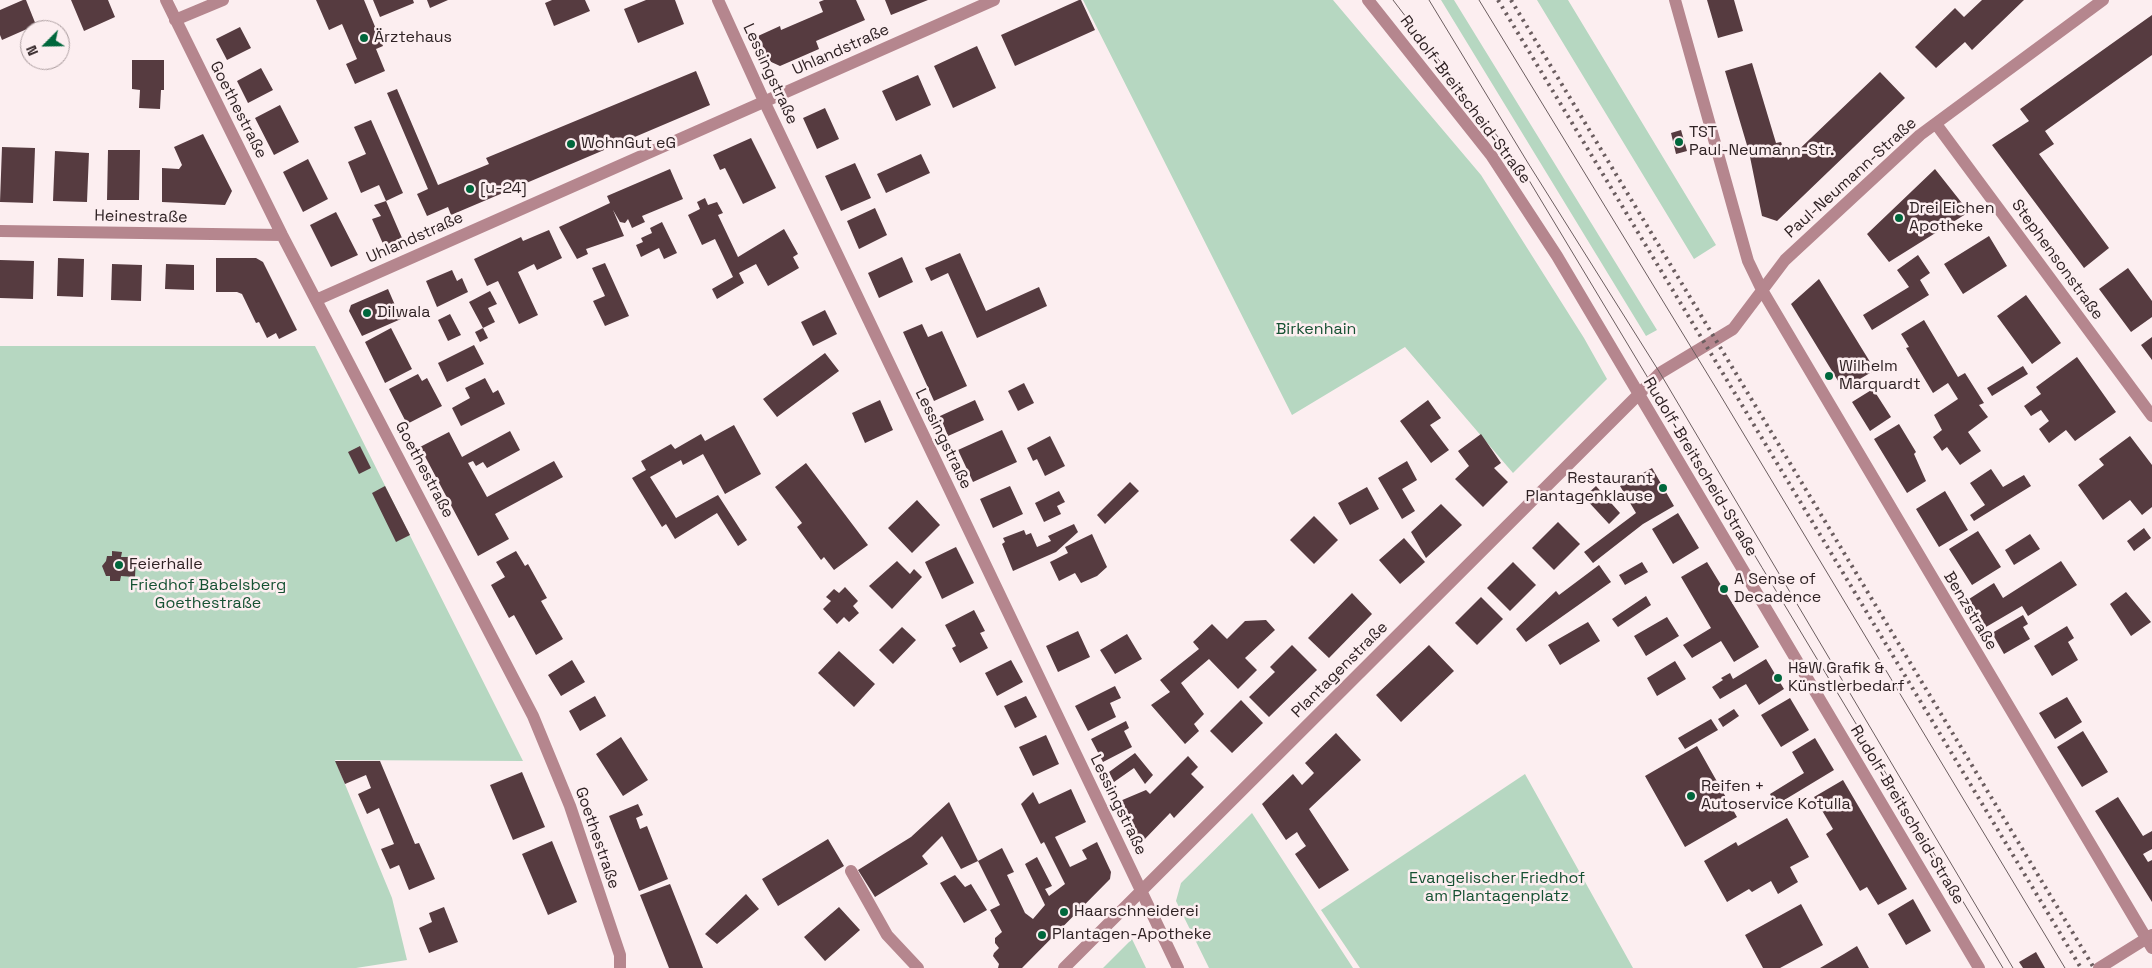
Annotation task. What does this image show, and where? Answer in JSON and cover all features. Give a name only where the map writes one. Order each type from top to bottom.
[{"type":"street","name":"Goethestraße","points":[[166,0],[282,235],[533,716],[570,806],[620,955],[620,968]]},
{"type":"street","points":[[175,20],[224,0]]},
{"type":"street","name":"Lessingstraße","points":[[718,0],[764,102],[1178,968]]},
{"type":"street","name":"Uhlandstraße","points":[[316,300],[994,0]]},
{"type":"street","name":"Rudolf-Breitscheid-Straße","points":[[1368,0],[1491,156],[1557,256],[1979,968]]},
{"type":"street","name":"Benzstraße","points":[[1675,0],[1748,261],[1762,290],[2150,941]]},
{"type":"street","name":"Paul-Neumann-Straße","points":[[1638,395],[1660,373],[1733,328],[1785,260],[1920,135],[2103,0]]},
{"type":"street","name":"Stephensonstraße","points":[[1936,124],[2152,416]]},
{"type":"street","name":"Heinestraße","points":[[0,231],[282,235]]},
{"type":"street","name":"Plantagenstraße","points":[[1064,968],[1638,395]]},
{"type":"street","points":[[851,871],[887,935],[918,968]]},
{"type":"street","points":[[2099,968],[2150,941]]},
{"type":"green space","name":"Birkenhain","points":[[1083,0],[1333,0],[1481,175],[1584,338],[1607,379],[1513,473],[1405,347],[1292,415]]},
{"type":"green space","points":[[1441,0],[1454,0],[1657,330],[1646,336]]},
{"type":"green space","points":[[1537,0],[1568,0],[1716,245],[1694,259]]},
{"type":"green space","name":"Friedhof Babelsberg Goethestraße","points":[[0,346],[315,346],[523,761],[335,760],[392,898],[407,960],[356,968],[0,968]]},
{"type":"green space","name":"Evangelischer Friedhof am Plantagenplatz","points":[[1525,774],[1633,968],[1360,968],[1321,910]]},
{"type":"green space","points":[[1252,813],[1353,968],[1209,968],[1176,901],[1181,883]]},
{"type":"green space","points":[[1132,939],[1146,968],[1103,968]]},
{"type":"building","points":[[26,0],[34,20],[20,20],[20,32],[2,40],[0,35],[0,10]]},
{"type":"building","points":[[71,0],[108,0],[115,17],[84,31]]},
{"type":"building","name":"Ärztehaus","points":[[316,0],[364,0],[383,46],[376,49],[385,71],[355,84],[346,64],[357,59],[342,24],[329,30]]},
{"type":"building","points":[[373,0],[413,0],[414,3],[380,17]]},
{"type":"building","points":[[427,0],[448,0],[430,8]]},
{"type":"building","points":[[552,0],[585,0],[590,11],[554,26],[545,3]]},
{"type":"building","points":[[646,0],[675,0],[684,24],[638,43],[624,9]]},
{"type":"building","points":[[824,0],[856,0],[865,20],[816,41],[819,49],[780,66],[769,61],[758,36],[780,26],[781,30],[823,12],[819,2]]},
{"type":"building","points":[[885,0],[928,0],[891,15]]},
{"type":"building","points":[[1081,0],[1095,30],[1015,66],[1001,35]]},
{"type":"building","points":[[1707,0],[1734,0],[1743,31],[1718,38]]},
{"type":"building","points":[[1982,0],[2024,0],[1972,50],[1965,42],[1936,68],[1915,47],[1955,8],[1964,17]]},
{"type":"building","points":[[2152,15],[2152,55],[2045,131],[2054,144],[2039,154],[2109,248],[2084,268],[1992,145],[2029,121],[2020,109]]},
{"type":"building","points":[[240,27],[251,48],[227,60],[216,39]]},
{"type":"building","points":[[977,46],[996,88],[953,108],[934,66]]},
{"type":"building","points":[[132,60],[164,60],[164,90],[161,90],[160,109],[139,108],[140,90],[132,89]]},
{"type":"building","points":[[1752,63],[1776,143],[1781,142],[1788,160],[1880,72],[1905,98],[1777,221],[1762,216],[1749,152],[1725,71]]},
{"type":"building","points":[[261,68],[273,90],[248,103],[237,81]]},
{"type":"building","points":[[696,71],[710,105],[451,215],[448,207],[427,216],[417,194],[428,189],[387,93],[397,89],[438,185],[489,164],[486,158]]},
{"type":"building","points":[[918,75],[931,105],[896,121],[882,91]]},
{"type":"building","points":[[280,105],[299,142],[274,155],[255,118]]},
{"type":"building","points":[[825,108],[839,139],[817,149],[803,118]]},
{"type":"building","points":[[371,120],[403,193],[386,201],[379,185],[361,193],[348,162],[366,154],[354,127]]},
{"type":"building","name":"TST Paul-Neumann-Str.","points":[[1681,130],[1687,151],[1676,154],[1671,133]]},
{"type":"building","points":[[203,134],[232,191],[225,205],[162,202],[162,168],[179,169],[182,165],[174,147]]},
{"type":"building","points":[[751,138],[776,188],[743,204],[725,168],[720,170],[713,155]]},
{"type":"building","points":[[2,147],[35,148],[33,203],[0,202]]},
{"type":"building","points":[[108,150],[140,150],[139,200],[107,200]]},
{"type":"building","points":[[55,151],[89,153],[87,202],[53,201]]},
{"type":"building","points":[[921,154],[930,173],[886,193],[877,174]]},
{"type":"building","points":[[308,159],[328,199],[303,212],[283,172]]},
{"type":"building","points":[[855,163],[871,198],[841,211],[825,176]]},
{"type":"building","points":[[670,169],[683,199],[642,216],[645,222],[632,228],[628,219],[625,223],[620,222],[613,210],[624,236],[586,249],[588,254],[577,259],[559,227],[610,203],[607,196]]},
{"type":"building","points":[[1935,169],[1969,212],[1889,262],[1867,234]]},
{"type":"building","points":[[705,198],[708,205],[717,202],[723,213],[718,215],[738,257],[784,229],[798,254],[793,257],[799,268],[768,286],[756,264],[739,273],[744,283],[717,299],[712,289],[733,277],[715,239],[702,245],[688,215],[700,209],[697,202]]},
{"type":"building","points":[[386,201],[402,238],[384,246],[372,219],[381,216],[374,205]]},
{"type":"building","points":[[875,208],[887,235],[859,249],[847,221]]},
{"type":"building","points":[[336,212],[358,255],[331,267],[310,225]]},
{"type":"building","points":[[662,222],[677,253],[664,259],[659,248],[641,257],[636,245],[643,242],[641,238],[652,233],[650,228]]},
{"type":"building","points":[[549,230],[562,258],[537,270],[534,264],[518,272],[538,315],[519,324],[498,281],[487,286],[474,259],[521,237],[523,241]]},
{"type":"building","points":[[1989,236],[2007,266],[1963,294],[1944,264]]},
{"type":"building","points":[[960,253],[986,311],[1039,287],[1047,306],[977,338],[948,273],[931,281],[925,268]]},
{"type":"building","points":[[1918,255],[1930,273],[1920,280],[1929,295],[1872,330],[1863,315],[1909,287],[1897,270]]},
{"type":"building","points":[[902,257],[913,282],[879,298],[868,273]]},
{"type":"building","points":[[58,258],[84,259],[83,297],[57,296]]},
{"type":"building","points":[[216,258],[256,258],[263,262],[297,330],[279,339],[276,333],[267,338],[259,322],[256,323],[242,294],[237,292],[216,292]]},
{"type":"building","points":[[0,260],[34,261],[33,299],[0,298]]},
{"type":"building","points":[[605,263],[629,316],[605,326],[593,301],[605,296],[592,268]]},
{"type":"building","points":[[112,264],[142,265],[141,301],[111,300]]},
{"type":"building","points":[[166,264],[194,265],[194,290],[165,289]]},
{"type":"building","points":[[2128,268],[2152,301],[2152,317],[2131,332],[2099,289]]},
{"type":"building","points":[[452,270],[457,281],[462,278],[468,292],[437,307],[426,281]]},
{"type":"building","points":[[1819,279],[1875,370],[1843,389],[1791,304]]},
{"type":"building","points":[[388,289],[401,319],[362,336],[349,311],[351,305]]},
{"type":"building","points":[[490,291],[497,304],[488,308],[495,322],[483,328],[469,302]]},
{"type":"building","points":[[2026,295],[2061,343],[2032,364],[1997,316]]},
{"type":"building","points":[[825,310],[837,334],[813,346],[801,322]]},
{"type":"building","points":[[450,314],[461,335],[448,341],[438,320]]},
{"type":"building","points":[[1924,320],[1958,377],[1965,373],[1984,403],[1979,405],[1988,417],[1968,432],[1981,451],[1960,465],[1947,447],[1942,451],[1933,437],[1942,430],[1934,415],[1958,399],[1948,383],[1933,393],[1906,348],[1909,347],[1901,334]]},
{"type":"building","points":[[922,324],[928,337],[942,331],[967,386],[934,401],[903,332]]},
{"type":"building","points":[[391,328],[412,369],[385,383],[365,342]]},
{"type":"building","points":[[483,328],[488,338],[480,342],[475,332]]},
{"type":"building","points":[[2152,337],[2152,360],[2141,345]]},
{"type":"building","points":[[474,345],[484,364],[447,382],[438,363]]},
{"type":"building","points":[[825,353],[839,371],[777,417],[763,399]]},
{"type":"building","points":[[2077,357],[2116,412],[2075,441],[2066,430],[2049,443],[2039,429],[2049,421],[2041,410],[2031,416],[2024,406],[2041,394],[2036,387]]},
{"type":"building","points":[[2023,366],[2028,374],[1992,396],[1987,388]]},
{"type":"building","points":[[418,374],[422,381],[427,378],[442,406],[407,424],[389,389]]},
{"type":"building","points":[[485,378],[493,393],[498,390],[505,404],[461,426],[452,408],[470,398],[465,388]]},
{"type":"building","points":[[1024,383],[1034,403],[1018,411],[1008,391]]},
{"type":"building","points":[[1873,389],[1891,417],[1870,431],[1852,402]]},
{"type":"building","points":[[880,400],[893,430],[865,443],[852,413]]},
{"type":"building","points":[[975,400],[984,420],[948,436],[940,416]]},
{"type":"building","points":[[1428,400],[1441,418],[1430,425],[1449,450],[1431,463],[1400,421]]},
{"type":"building","points":[[1899,424],[1916,452],[1914,454],[1926,481],[1907,493],[1874,439]]},
{"type":"building","points":[[734,425],[761,474],[725,494],[703,454],[683,465],[681,460],[650,477],[676,518],[718,495],[747,540],[738,546],[717,513],[675,539],[666,524],[662,527],[632,478],[646,470],[641,461],[671,444],[675,449],[701,434],[705,441]]},
{"type":"building","points":[[1002,430],[1017,462],[973,482],[958,450]]},
{"type":"building","points":[[510,431],[520,450],[487,468],[483,462],[476,466],[473,461],[468,463],[487,497],[554,461],[563,477],[495,514],[509,539],[478,556],[420,447],[449,432],[462,457]]},
{"type":"building","points":[[1481,434],[1501,463],[1494,468],[1508,482],[1483,507],[1455,479],[1469,466],[1458,451]]},
{"type":"building","points":[[1050,436],[1065,466],[1045,476],[1037,459],[1033,461],[1027,448]]},
{"type":"building","points":[[2130,436],[2152,465],[2152,507],[2142,515],[2130,500],[2103,520],[2078,485],[2104,465],[2099,459]]},
{"type":"building","points":[[360,446],[371,468],[359,474],[348,452]]},
{"type":"building","points":[[1407,461],[1417,480],[1402,489],[1415,511],[1402,519],[1378,478]]},
{"type":"building","points":[[806,463],[868,545],[834,570],[824,557],[821,560],[797,527],[802,523],[775,487]]},
{"type":"building","points":[[1652,468],[1674,506],[1643,524],[1593,563],[1584,552],[1636,513],[1620,486]]},
{"type":"building","points":[[1991,469],[2003,487],[2024,475],[2031,486],[1974,521],[1970,515],[1985,505],[1970,483]]},
{"type":"building","points":[[1130,482],[1139,491],[1105,524],[1097,515]]},
{"type":"building","points":[[385,486],[410,535],[396,542],[372,493]]},
{"type":"building","points":[[1010,486],[1023,514],[993,528],[980,499]]},
{"type":"building","points":[[1596,486],[1620,513],[1609,524],[1584,497]]},
{"type":"building","points":[[1367,487],[1379,509],[1350,525],[1338,503]]},
{"type":"building","points":[[1059,491],[1065,502],[1057,506],[1061,514],[1044,522],[1035,503]]},
{"type":"building","points":[[1945,491],[1968,530],[1939,547],[1916,509]]},
{"type":"building","points":[[917,500],[940,525],[912,553],[888,528]]},
{"type":"building","points":[[1441,504],[1462,525],[1426,558],[1411,532]]},
{"type":"building","points":[[1678,513],[1699,548],[1673,564],[1652,529]]},
{"type":"building","points":[[1314,516],[1338,540],[1314,564],[1290,540]]},
{"type":"building","points":[[1558,522],[1580,544],[1554,570],[1532,548]]},
{"type":"building","points":[[1074,524],[1078,532],[1056,552],[1013,571],[1002,544],[1005,542],[1003,538],[1024,530],[1026,535],[1031,533],[1037,547],[1051,541],[1048,536]]},
{"type":"building","points":[[2144,528],[2151,538],[2134,551],[2127,541]]},
{"type":"building","points":[[1978,531],[2001,567],[1972,585],[1949,549]]},
{"type":"building","points":[[1092,534],[1107,567],[1097,576],[1081,583],[1075,573],[1059,581],[1050,562],[1068,553],[1065,547]]},
{"type":"building","points":[[2030,534],[2040,549],[2014,565],[2005,550]]},
{"type":"building","points":[[1404,538],[1425,562],[1400,584],[1379,560]]},
{"type":"building","points":[[956,547],[974,583],[942,599],[925,562]]},
{"type":"building","name":"Feierhalle","points":[[112,551],[122,552],[121,557],[136,557],[135,577],[121,576],[120,581],[110,581],[110,576],[106,576],[102,566],[107,556],[112,556]]},
{"type":"building","points":[[516,551],[525,566],[528,564],[547,598],[541,601],[563,639],[536,655],[514,615],[509,618],[491,585],[505,577],[496,562]]},
{"type":"building","points":[[897,561],[910,574],[914,569],[922,577],[892,609],[869,586]]},
{"type":"building","points":[[2061,561],[2077,585],[2028,616],[2022,606],[1986,627],[1969,599],[1994,583],[2003,598]]},
{"type":"building","points":[[1513,562],[1536,585],[1510,611],[1487,588]]},
{"type":"building","points":[[1642,562],[1648,572],[1625,585],[1619,575]]},
{"type":"building","points":[[1707,562],[1759,647],[1734,662],[1721,641],[1692,658],[1683,645],[1711,628],[1681,577]]},
{"type":"building","points":[[1599,565],[1611,582],[1526,642],[1516,629],[1556,591],[1559,595]]},
{"type":"building","points":[[845,587],[858,601],[853,606],[859,613],[849,622],[844,617],[837,624],[823,609],[831,601],[826,597],[834,589],[839,593]]},
{"type":"building","points":[[2126,592],[2151,622],[2131,636],[2110,604]]},
{"type":"building","points":[[1352,593],[1372,614],[1329,658],[1308,638]]},
{"type":"building","points":[[1646,596],[1651,605],[1618,627],[1612,619]]},
{"type":"building","points":[[1481,597],[1503,619],[1477,645],[1455,623]]},
{"type":"building","points":[[974,610],[985,631],[980,633],[988,648],[960,663],[952,648],[956,646],[945,625]]},
{"type":"building","points":[[2023,615],[2028,624],[2023,627],[2030,639],[2004,654],[1992,633]]},
{"type":"building","points":[[1667,617],[1679,636],[1646,656],[1634,636]]},
{"type":"building","points":[[1266,620],[1275,630],[1245,658],[1257,670],[1238,689],[1209,659],[1181,683],[1204,714],[1194,724],[1199,731],[1185,744],[1151,705],[1170,692],[1160,680],[1199,649],[1193,642],[1212,624],[1227,639],[1245,621]]},
{"type":"building","points":[[1588,622],[1600,641],[1560,665],[1548,645]]},
{"type":"building","points":[[2067,626],[2074,638],[2068,642],[2078,660],[2052,676],[2034,646]]},
{"type":"building","points":[[902,627],[916,640],[893,664],[879,650]]},
{"type":"building","points":[[1078,631],[1090,657],[1058,672],[1046,646]]},
{"type":"building","points":[[1127,634],[1142,659],[1115,674],[1100,650]]},
{"type":"building","points":[[1292,645],[1317,670],[1269,717],[1249,697],[1275,672],[1270,667]]},
{"type":"building","points":[[1429,645],[1454,671],[1401,722],[1376,695]]},
{"type":"building","points":[[839,651],[875,684],[854,707],[818,673]]},
{"type":"building","points":[[1766,659],[1784,689],[1759,705],[1746,684],[1720,699],[1712,687],[1723,680],[1721,678],[1730,673],[1733,679]]},
{"type":"building","points":[[572,660],[585,682],[561,696],[548,675]]},
{"type":"building","points":[[1011,660],[1023,682],[997,696],[985,673]]},
{"type":"building","points":[[1675,661],[1686,679],[1657,696],[1647,678]]},
{"type":"building","points":[[1115,686],[1121,698],[1110,703],[1116,717],[1088,731],[1075,706]]},
{"type":"building","points":[[595,696],[606,716],[580,731],[569,711]]},
{"type":"building","points":[[1026,696],[1037,717],[1015,728],[1004,706]]},
{"type":"building","points":[[2067,697],[2082,722],[2055,739],[2039,713]]},
{"type":"building","points":[[1790,698],[1809,730],[1781,747],[1761,715]]},
{"type":"building","points":[[1241,700],[1263,723],[1232,753],[1210,731]]},
{"type":"building","points":[[1734,709],[1739,716],[1723,727],[1718,719]]},
{"type":"building","points":[[1711,719],[1718,730],[1685,749],[1678,738]]},
{"type":"building","points":[[1126,721],[1129,728],[1124,731],[1132,747],[1103,762],[1091,739]]},
{"type":"building","points":[[2083,731],[2108,772],[2082,787],[2057,747]]},
{"type":"building","points":[[1336,733],[1361,760],[1309,809],[1349,870],[1319,889],[1295,854],[1306,846],[1297,832],[1286,840],[1262,804],[1293,774],[1302,785],[1314,773],[1305,763]]},
{"type":"building","points":[[1046,735],[1059,764],[1033,776],[1019,747]]},
{"type":"building","points":[[621,737],[648,780],[623,796],[596,754]]},
{"type":"building","points":[[1815,738],[1834,770],[1776,805],[1770,794],[1804,773],[1792,752]]},
{"type":"building","name":"Reifen + Autoservice Kotulla","points":[[1697,746],[1737,817],[1685,847],[1645,776]]},
{"type":"building","points":[[1135,753],[1153,775],[1145,784],[1134,768],[1114,782],[1109,772]]},
{"type":"building","points":[[1188,756],[1198,767],[1191,774],[1204,787],[1174,818],[1170,813],[1142,842],[1136,839],[1120,801],[1146,790],[1150,794]]},
{"type":"building","points":[[335,761],[380,761],[415,844],[419,843],[435,879],[409,890],[399,865],[390,869],[381,849],[394,844],[379,808],[367,814],[358,794],[371,788],[366,775],[345,784]]},
{"type":"building","points":[[522,772],[545,827],[513,840],[490,785]]},
{"type":"building","points":[[1843,780],[1907,889],[1878,905],[1867,887],[1860,891],[1826,834],[1833,829],[1814,797]]},
{"type":"building","points":[[1071,789],[1086,822],[1055,837],[1070,867],[1087,859],[1082,850],[1097,842],[1111,872],[1110,879],[1022,968],[998,968],[999,964],[993,956],[999,948],[995,943],[995,938],[1002,932],[990,910],[1000,905],[978,861],[1002,848],[1014,872],[1007,875],[1025,913],[1033,919],[1045,905],[1025,864],[1037,857],[1052,886],[1045,889],[1049,896],[1065,884],[1044,842],[1041,844],[1021,804],[1033,792],[1039,804]]},
{"type":"building","points":[[2118,797],[2143,836],[2152,831],[2152,849],[2143,854],[2148,862],[2152,860],[2152,902],[2095,811]]},
{"type":"building","points":[[949,802],[978,861],[961,869],[942,836],[922,856],[928,864],[875,897],[858,870],[911,837]]},
{"type":"building","points":[[638,804],[643,815],[636,818],[640,829],[647,826],[668,879],[639,891],[609,816]]},
{"type":"building","points":[[1787,818],[1809,857],[1790,867],[1798,882],[1778,894],[1771,881],[1752,892],[1749,889],[1727,902],[1704,861],[1736,842],[1738,846]]},
{"type":"building","points":[[828,839],[844,866],[778,906],[762,879]]},
{"type":"building","points":[[552,841],[577,902],[548,915],[522,854]]},
{"type":"building","points":[[955,875],[965,887],[971,884],[987,910],[964,923],[940,883]]},
{"type":"building","points":[[670,884],[703,968],[669,968],[640,895]]},
{"type":"building","points":[[746,894],[759,909],[717,944],[705,934]]},
{"type":"building","points":[[1913,899],[1931,931],[1906,945],[1888,914]]},
{"type":"building","points":[[1801,904],[1823,945],[1780,968],[1763,968],[1745,935]]},
{"type":"building","points":[[444,907],[458,942],[429,953],[419,928],[432,922],[429,913]]},
{"type":"building","points":[[839,907],[860,930],[825,961],[804,937]]},
{"type":"building","points":[[1857,946],[1869,968],[1820,968],[1844,954]]},
{"type":"building","points":[[2036,952],[2045,968],[2023,968],[2019,962]]},
{"type":"tram line","points":[[1393,0],[1521,167],[2003,968]]},
{"type":"tram line","points":[[1429,0],[1528,163],[1660,373],[2013,968]]},
{"type":"tram line","points":[[1479,0],[1716,388],[2065,968]]},
{"type":"railway","points":[[1498,0],[2081,968]]},
{"type":"railway","points":[[1511,0],[2094,968]]},
{"type":"place","name":"Ärztehaus","points":[[364,38]]},
{"type":"place","name":"TST Paul-Neumann-Str.","points":[[1679,142]]},
{"type":"place","name":"WohnGut eG","points":[[571,144]]},
{"type":"place","name":"[u-24]","points":[[470,189]]},
{"type":"place","name":"Drei Eichen Apotheke","points":[[1899,218]]},
{"type":"place","name":"Dilwala","points":[[367,313]]},
{"type":"place","name":"Wilhelm Marquardt","points":[[1829,376]]},
{"type":"place","name":"Restaurant Plantagenklause","points":[[1663,488]]},
{"type":"place","name":"Feierhalle","points":[[119,565]]},
{"type":"place","name":"A Sense of Decadence","points":[[1724,589]]},
{"type":"place","name":"H&W Grafik & Künstlerbedarf","points":[[1778,678]]},
{"type":"place","name":"Reifen + Autoservice Kotulla","points":[[1691,796]]},
{"type":"place","name":"Haarschneiderei","points":[[1064,912]]},
{"type":"place","name":"Plantagen-Apotheke","points":[[1042,935]]}]
